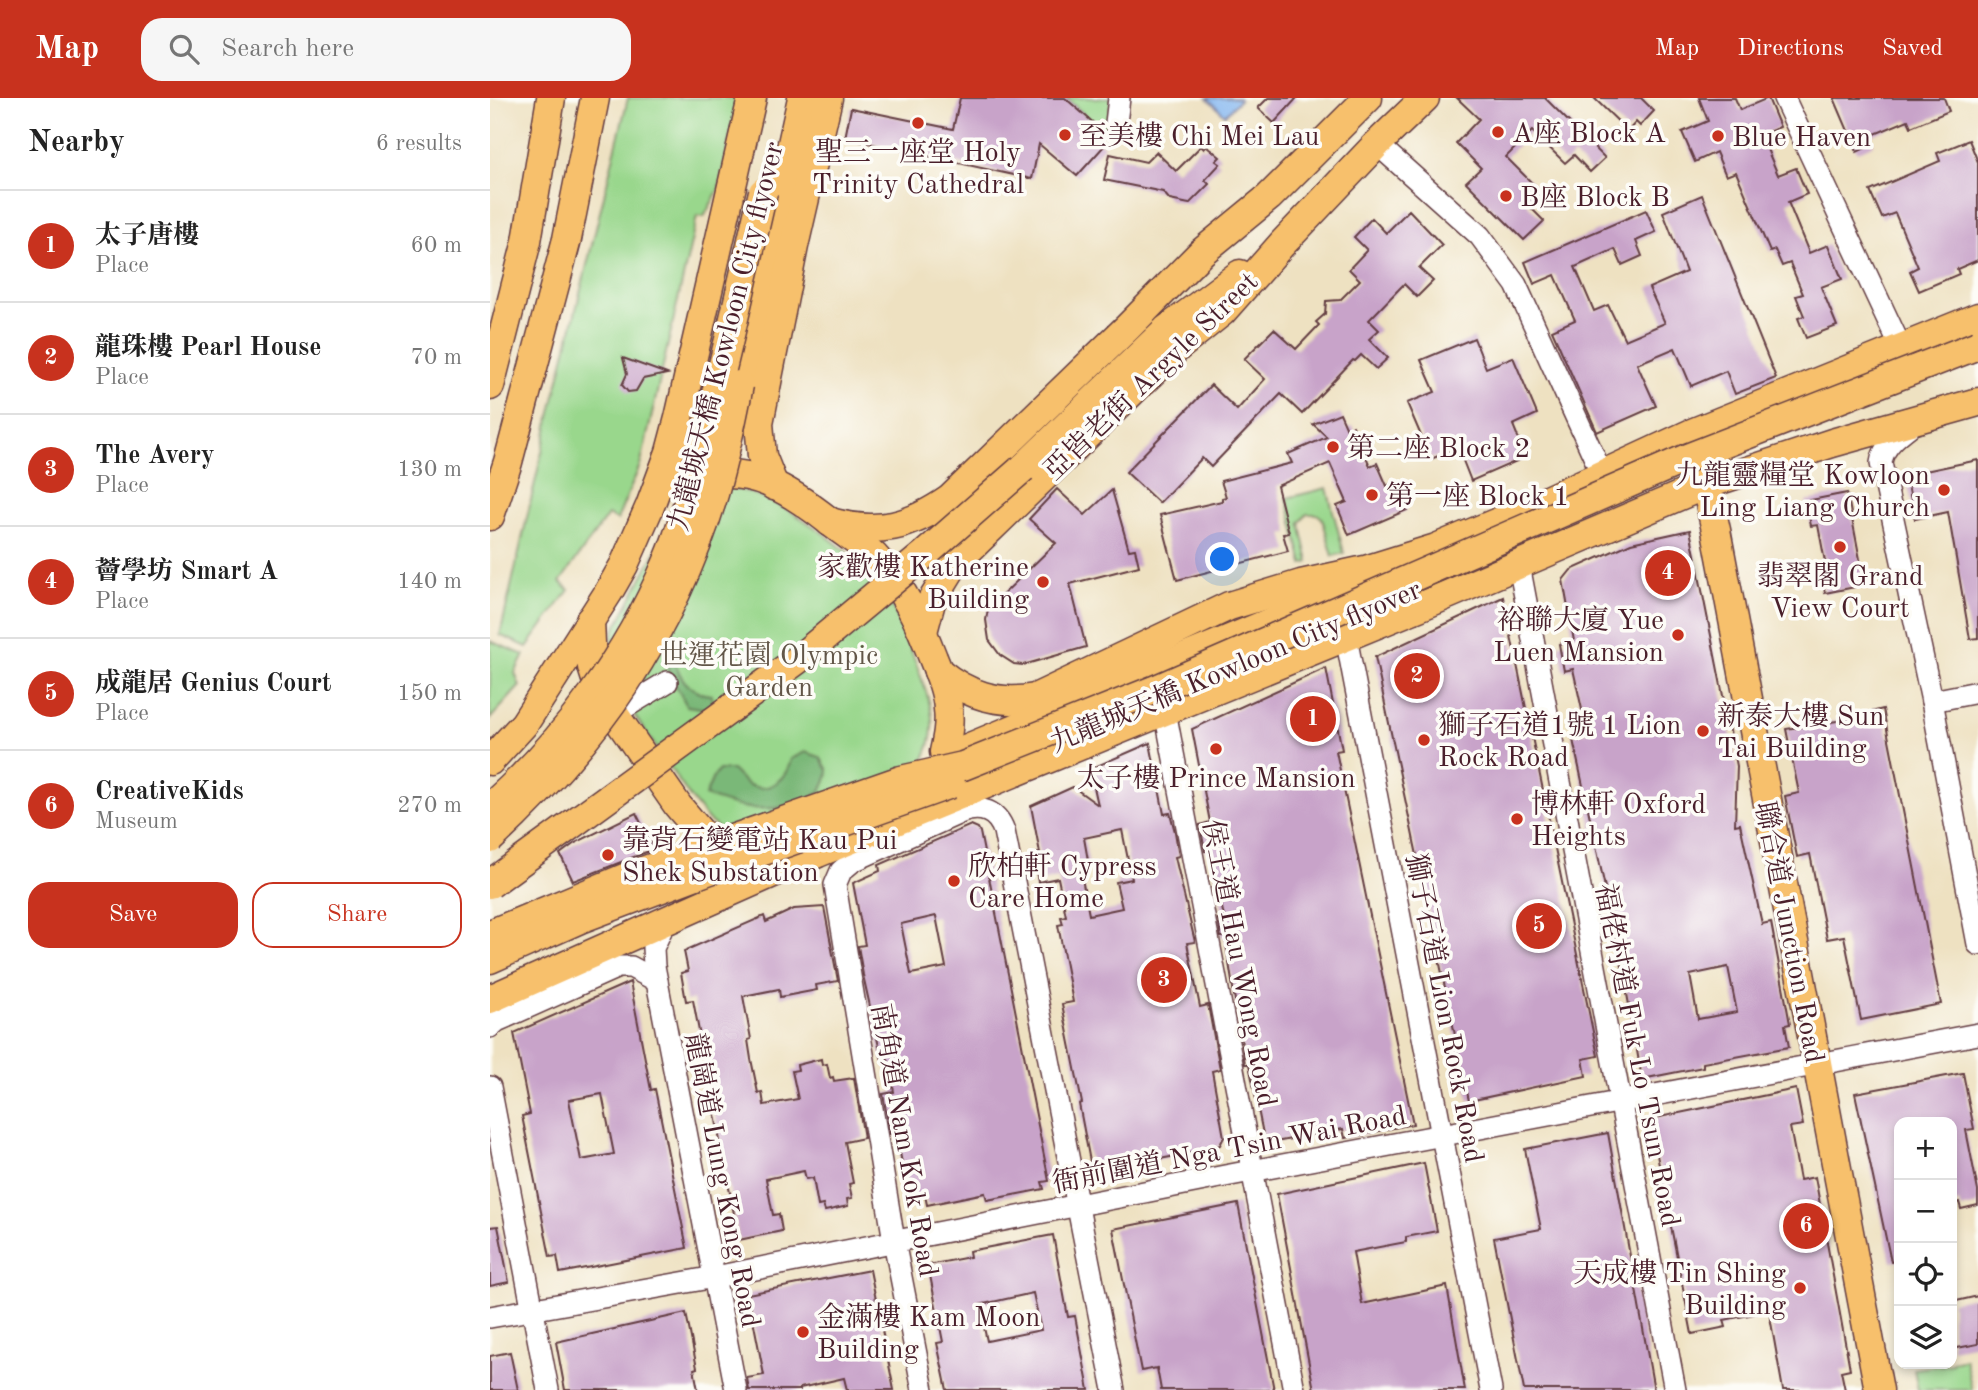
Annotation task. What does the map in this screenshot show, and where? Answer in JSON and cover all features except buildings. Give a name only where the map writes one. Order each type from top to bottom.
[{"type":"main road","points":[[490,386],[527,241],[551,98]]},
{"type":"main road","points":[[490,516],[508,463],[567,239],[595,98]]},
{"type":"main road","points":[[490,761],[523,724],[590,620],[624,565],[650,506],[680,418],[752,98]]},
{"type":"main road","name":"九龍城天橋 Kowloon City flyover","points":[[490,839],[546,785],[601,720],[633,673],[669,610],[701,532],[727,446],[772,194],[782,98]]},
{"type":"main road","name":"九龍城天橋 Kowloon City flyover","points":[[490,807],[536,763],[593,694],[647,606],[667,562],[681,526],[772,194],[802,98]]},
{"type":"main road","points":[[774,486],[762,456],[759,423],[793,246],[828,98]]},
{"type":"main road","name":"亞皆老街 Argyle Street","points":[[830,522],[865,529],[902,525],[920,518],[950,499],[1202,252],[1269,197],[1368,98]]},
{"type":"main road","name":"亞皆老街 Argyle Street","points":[[923,632],[931,602],[955,563],[1177,348],[1222,312],[1282,244],[1424,98]]},
{"type":"main road","points":[[1166,330],[1269,197]]},
{"type":"main road","points":[[490,884],[796,661],[1023,468],[1166,330],[1282,244]]},
{"type":"main road","points":[[938,671],[956,685],[983,697],[1009,701],[1035,698],[1229,606],[1436,548],[1694,432],[1978,317]]},
{"type":"main road","name":"九龍城天橋 Kowloon City flyover","points":[[490,934],[627,877],[901,780],[962,766],[1128,700],[1687,458],[1978,345]]},
{"type":"main road","name":"九龍城天橋 Kowloon City flyover","points":[[490,959],[580,919],[966,778],[1160,699],[1693,468],[1868,403],[1978,366]]},
{"type":"main road","points":[[490,999],[818,853],[1346,637],[1705,485],[1832,443],[1978,402]]},
{"type":"main road","name":"聯合道 Junction Road","points":[[1694,432],[1716,530],[1879,1390]]},
{"type":"main road","points":[[650,506],[696,479],[741,473],[756,477],[813,508],[860,544],[886,569],[907,599],[923,632],[938,671],[948,710],[944,752]]},
{"type":"main road","points":[[901,780],[958,752],[1307,607],[1365,570]]},
{"type":"main road","points":[[590,620],[595,681],[614,714],[678,806],[708,841]]},
{"type":"street","points":[[1116,123],[1119,98]]},
{"type":"street","points":[[1784,98],[1901,348]]},
{"type":"street","points":[[1377,144],[1480,236],[1516,285],[1602,474]]},
{"type":"street","points":[[1920,419],[1890,444],[1881,463],[1932,701],[1978,944]]},
{"type":"street","name":"福佬村道 Fuk Lo Tsun Road","points":[[1519,565],[1675,1390]]},
{"type":"street","name":"獅子石道 Lion Rock Road","points":[[1346,637],[1491,1390]]},
{"type":"street","points":[[614,714],[667,682]]},
{"type":"street","points":[[1932,701],[1978,692]]},
{"type":"street","name":"侯王道 Hau Wong Road","points":[[1165,711],[1294,1390]]},
{"type":"street","name":"南角道 Nam Kok Road","points":[[923,1390],[894,1241],[836,900],[835,885],[846,865],[962,813],[979,808],[988,811],[1001,823],[1077,1205]]},
{"type":"street","name":"龍崗道 Lung Kong Road","points":[[665,922],[653,948],[657,981],[736,1390]]},
{"type":"street","points":[[490,1027],[497,1021],[618,967],[631,967],[657,981]]},
{"type":"street","name":"衙前圍道 Nga Tsin Wai Road","points":[[490,1317],[715,1277],[1252,1171],[1978,1034]]},
{"type":"street","points":[[490,1087],[548,1390]]},
{"type":"street","points":[[1077,1205],[1114,1390]]},
{"type":"green space","points":[[628,98],[738,98],[719,189],[704,217],[697,216],[641,463],[617,520],[608,515],[560,582],[569,590],[527,647],[500,635],[556,391]]},
{"type":"green space","points":[[1066,98],[1111,98],[1108,121],[1103,131]]},
{"type":"green space","name":"世運花園 Olympic Garden","points":[[727,488],[768,500],[791,512],[836,543],[872,577],[884,593],[906,638],[932,717],[930,742],[919,768],[729,836],[708,820],[690,797],[615,687],[608,653],[614,631],[673,518]]},
{"type":"green space","points":[[1327,488],[1344,553],[1333,556],[1322,518],[1317,514],[1307,514],[1300,523],[1309,562],[1303,564],[1287,498]]},
{"type":"green space","points":[[490,641],[524,655],[515,673],[520,686],[490,719]]},
{"type":"green space","points":[[670,650],[674,651],[677,667],[684,681],[696,691],[711,695],[713,705],[707,709],[687,706],[668,671],[666,656]]},
{"type":"green space","points":[[805,752],[820,757],[828,770],[825,783],[808,799],[782,807],[754,808],[732,805],[705,796],[719,770],[732,770],[747,784],[757,787],[770,786],[786,772],[791,759]]},
{"type":"green space","points":[[1965,1359],[1972,1390],[1918,1390],[1914,1369],[1957,1369],[1957,1361]]},
{"type":"water","points":[[1207,98],[1239,98],[1240,99],[1225,115]]},
{"type":"place","name":"聖三一座堂 Holy Trinity Cathedral","points":[[918,123]]},
{"type":"place","name":"A座 Block A","points":[[1498,132]]},
{"type":"place","name":"至美樓 Chi Mei Lau","points":[[1065,135]]},
{"type":"place","name":"Blue Haven","points":[[1718,136]]},
{"type":"place","name":"B座 Block B","points":[[1506,196]]},
{"type":"place","name":"第二座 Block 2","points":[[1333,447]]},
{"type":"place","name":"九龍靈糧堂 Kowloon Ling Liang Church","points":[[1944,490]]},
{"type":"place","name":"第一座 Block 1","points":[[1372,495]]},
{"type":"place","name":"翡翠閣 Grand View Court","points":[[1840,547]]},
{"type":"place","name":"薈學坊 Smart A","points":[[1668,573]]},
{"type":"place","name":"家歡樓 Katherine Building","points":[[1043,582]]},
{"type":"place","name":"裕聯大廈 Yue Luen Mansion","points":[[1678,635]]},
{"type":"place","name":"龍珠樓 Pearl House","points":[[1417,676]]},
{"type":"place","name":"太子唐樓","points":[[1313,719]]},
{"type":"place","name":"新泰大樓 Sun Tai Building","points":[[1703,731]]},
{"type":"place","name":"獅子石道1號 1 Lion Rock Road","points":[[1424,740]]},
{"type":"place","name":"太子樓 Prince Mansion","points":[[1216,749]]},
{"type":"place","name":"博林軒 Oxford Heights","points":[[1517,819]]},
{"type":"place","name":"靠背石變電站 Kau Pui Shek Substation","points":[[608,855]]},
{"type":"place","name":"欣柏軒 Cypress Care Home","points":[[954,881]]},
{"type":"place","name":"成龍居 Genius Court","points":[[1539,926]]},
{"type":"place","name":"The Avery","points":[[1164,980]]},
{"type":"place","name":"CreativeKids","points":[[1806,1226]]},
{"type":"place","name":"天成樓 Tin Shing Building","points":[[1800,1288]]},
{"type":"place","name":"金滿樓 Kam Moon Building","points":[[803,1332]]}]
